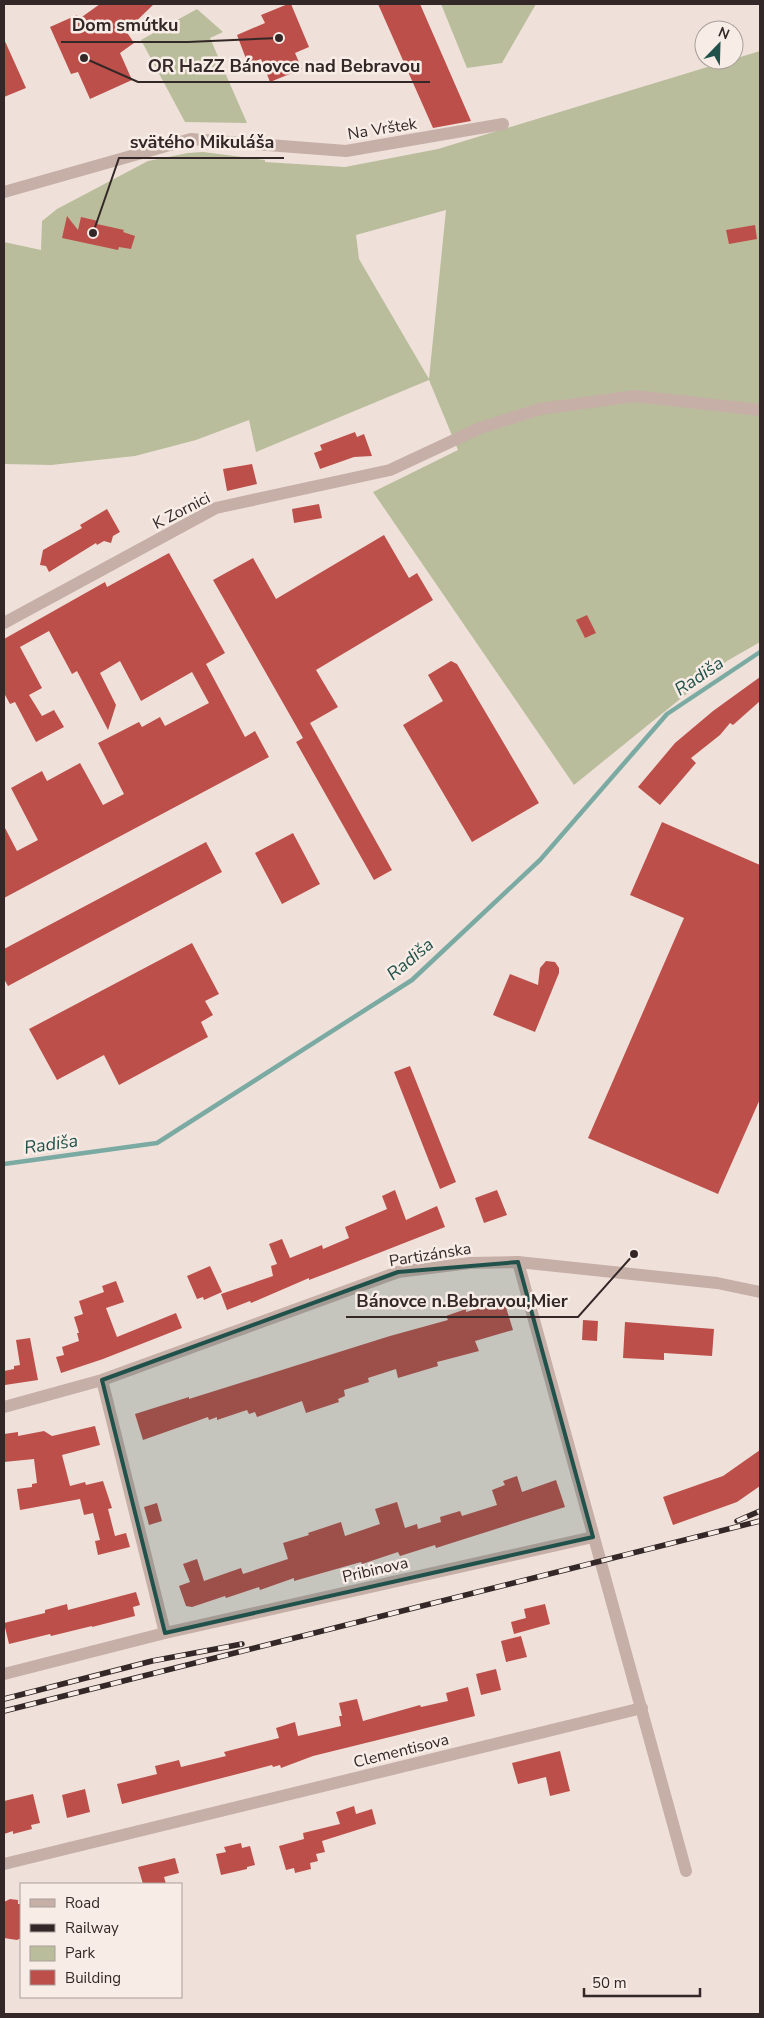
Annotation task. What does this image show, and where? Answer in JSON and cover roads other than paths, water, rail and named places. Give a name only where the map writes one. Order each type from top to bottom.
[{"type":"street","name":"Na Vrštek","points":[[4,192],[191,139],[346,151],[503,124]]},
{"type":"street","name":"K Zornici","points":[[4,623],[216,508],[390,470],[480,428],[540,410],[635,396],[760,410]]},
{"type":"street","name":"Partizánska","points":[[4,1407],[102,1380],[398,1272],[470,1263],[518,1262],[717,1283],[760,1292]]},
{"type":"street","points":[[518,1262],[686,1871]]},
{"type":"street","points":[[102,1380],[165,1633]]},
{"type":"street","name":"Pribinova","points":[[4,1674],[165,1633],[593,1537]]},
{"type":"street","name":"Clementisova","points":[[4,1864],[642,1708]]},
{"type":"waterway","name":"Radiša","points":[[4,1164],[157,1143],[412,980],[540,860],[667,714],[760,652]]},
{"type":"railway","points":[[737,1521],[760,1511]]},
{"type":"railway","points":[[4,1711],[760,1521]]},
{"type":"railway","points":[[4,1699],[152,1661],[242,1644]]},
{"type":"place","name":"Dom smútku","points":[[279,38]]},
{"type":"place","name":"OR HaZZ Bánovce nad Bebravou","points":[[84,58]]},
{"type":"place","name":"svätého Mikuláša","points":[[93,233]]},
{"type":"place","name":"Bánovce n.Bebravou,Mier","points":[[634,1254]]}]
